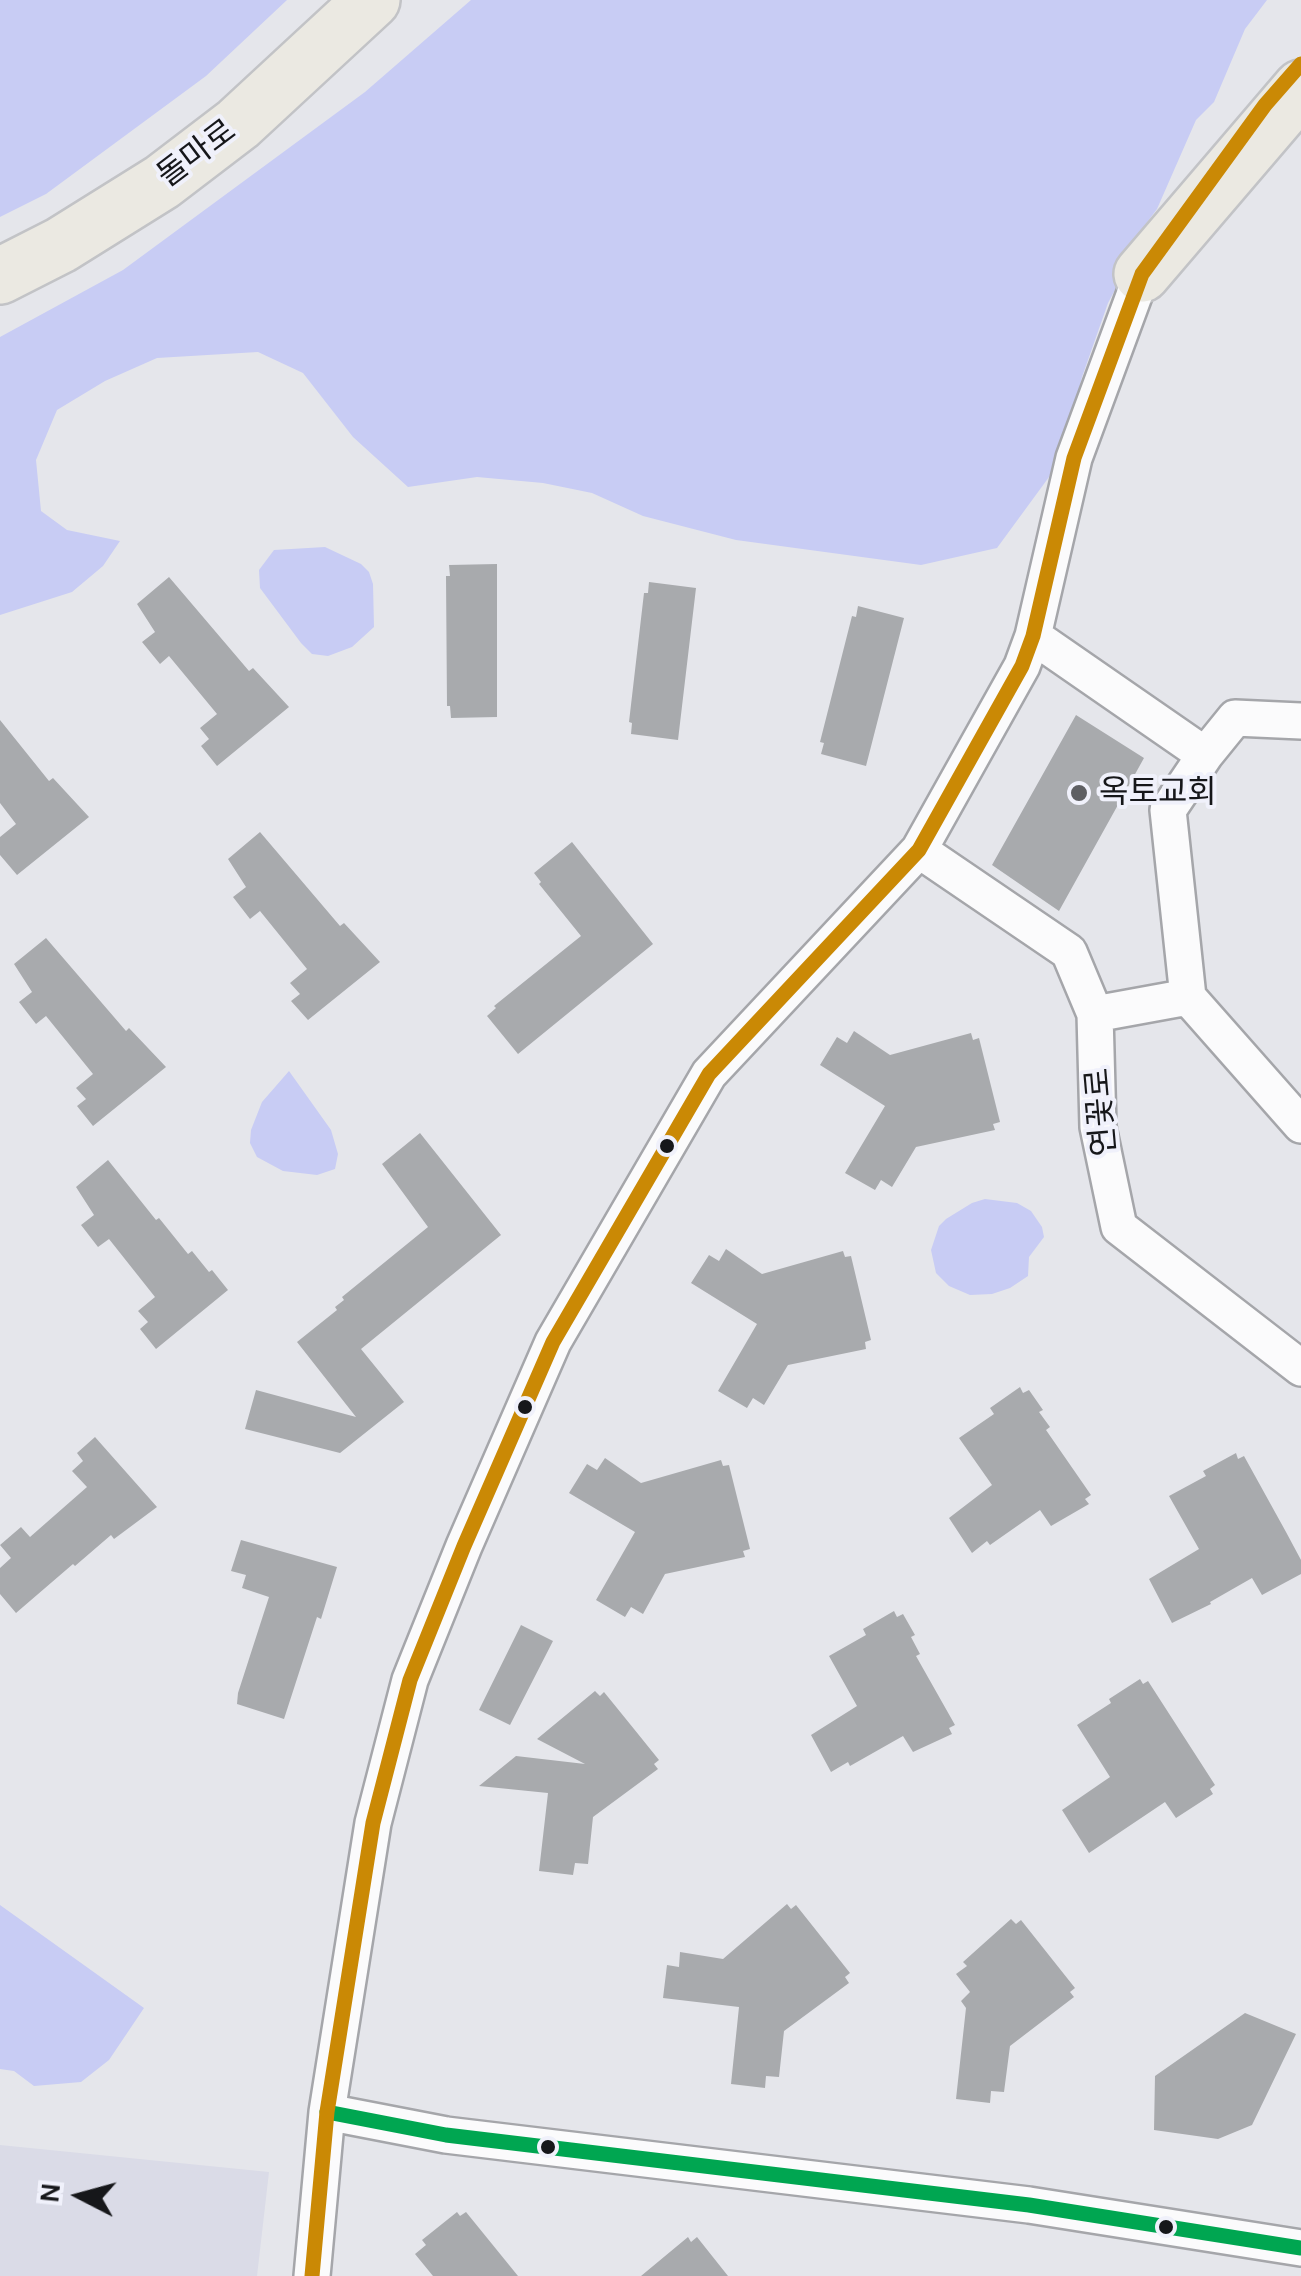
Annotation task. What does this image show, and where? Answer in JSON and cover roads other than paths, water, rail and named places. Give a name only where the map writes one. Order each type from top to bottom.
[{"type":"main road","name":"돌마로","points":[[0,276],[62,245],[162,182],[238,124],[372,0]]},
{"type":"main road","points":[[1142,274],[1301,88]]},
{"type":"street","points":[[312,2276],[328,2112],[373,1823],[410,1680],[553,1342],[709,1074],[919,850],[1022,666],[1033,636],[1074,458],[1142,274],[1230,152],[1301,64]]},
{"type":"street","points":[[1033,636],[1205,755]]},
{"type":"street","points":[[1301,721],[1235,718],[1168,810],[1188,997],[1301,1125]]},
{"type":"street","name":"연꽃로","points":[[919,850],[1069,952],[1095,1014],[1098,1127],[1118,1227],[1301,1368]]},
{"type":"street","points":[[1095,1014],[1188,997]]},
{"type":"street","points":[[328,2112],[446,2135],[1028,2205],[1301,2248]]},
{"type":"place","name":"옥토교회","points":[[1079,793]]}]
